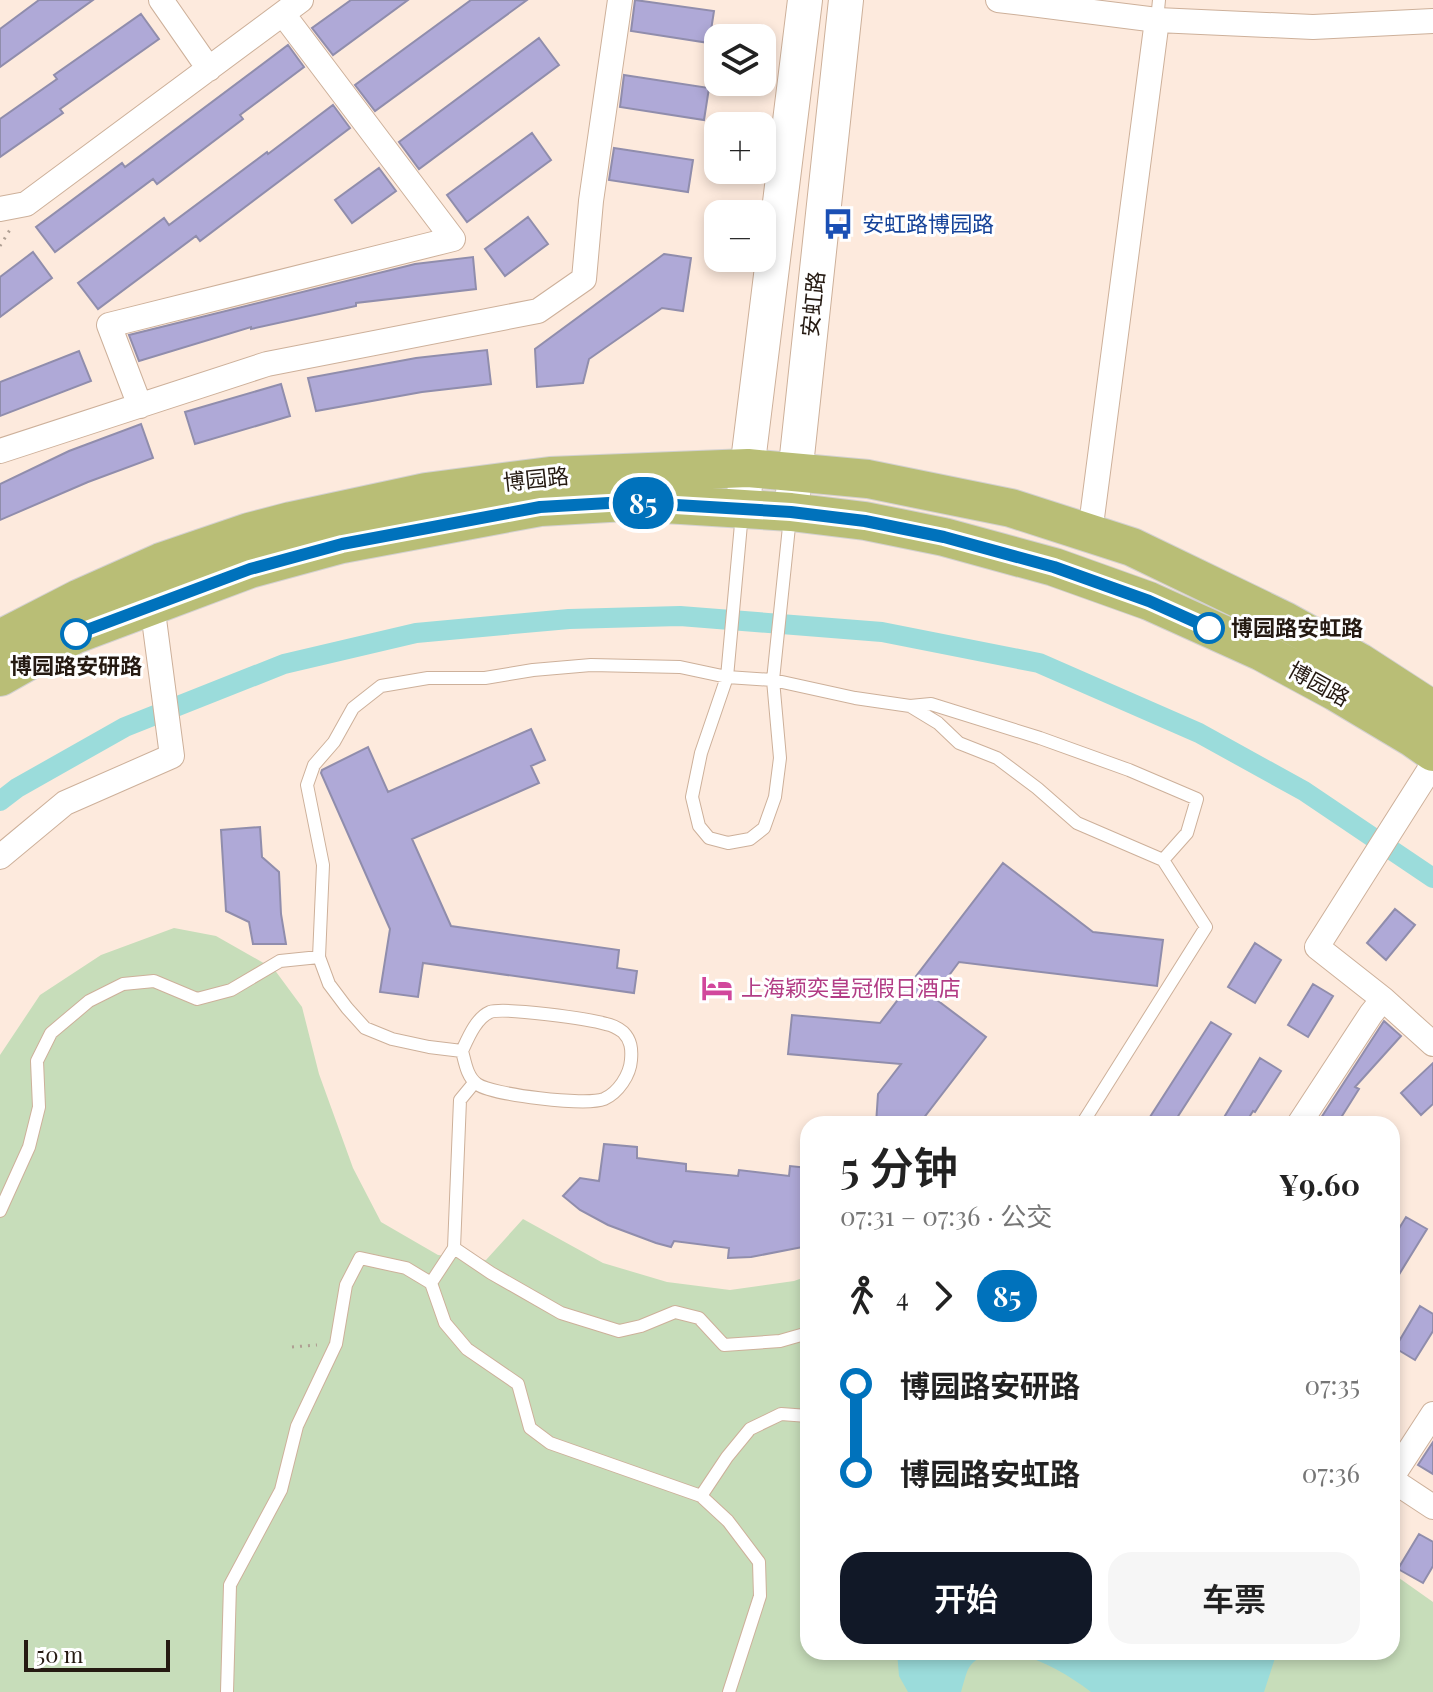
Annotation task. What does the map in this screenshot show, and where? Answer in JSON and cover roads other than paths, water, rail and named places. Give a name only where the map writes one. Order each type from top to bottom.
[{"type":"main road","name":"安虹路","points":[[742,510],[805,0]]},
{"type":"main road","name":"安虹路","points":[[791,512],[846,0]]},
{"type":"main road","name":"博园路","points":[[0,639],[80,598],[161,562],[249,532],[338,510],[426,492],[550,476],[748,468],[868,479],[1011,508],[1132,547],[1285,621],[1359,662],[1433,710]]},
{"type":"main road","name":"博园路","points":[[0,677],[74,635],[250,569],[342,544],[540,507],[626,502],[791,512],[865,521],[944,537],[1054,567],[1149,601],[1262,652],[1349,699],[1433,752]]},
{"type":"street","points":[[161,0],[209,69]]},
{"type":"street","points":[[0,451],[267,364],[538,311],[584,279],[591,201],[620,0]]},
{"type":"street","points":[[998,0],[1158,10],[1313,27],[1433,21]]},
{"type":"street","points":[[0,209],[26,204],[292,7],[453,239],[109,325],[140,406]]},
{"type":"street","points":[[1090,533],[1158,10]]},
{"type":"street","points":[[0,857],[65,803],[172,756],[152,604]]},
{"type":"street","points":[[1433,764],[1317,947],[1383,999],[1433,1044]]},
{"type":"street","points":[[1304,1116],[1383,999]]},
{"type":"street","points":[[1400,1466],[1433,1414]]},
{"type":"street","points":[[1400,1484],[1433,1507]]},
{"type":"lane","points":[[742,510],[727,677],[701,753],[692,797],[699,826],[709,838],[728,843],[750,839],[764,828],[775,797],[780,758],[773,680],[791,512]]},
{"type":"lane","points":[[462,1051],[392,1039],[365,1028],[329,984],[319,957],[323,865],[307,785],[314,765],[334,742],[353,708],[381,686],[428,678],[485,678],[591,665],[680,667],[727,677],[773,680],[855,698],[910,706],[931,704],[1040,738],[1129,770],[1197,799],[1187,833],[1163,860]]},
{"type":"lane","points":[[910,706],[938,723],[959,743],[997,758],[1077,823],[1163,860],[1206,927],[1087,1116]]},
{"type":"lane","points":[[0,1211],[29,1147],[39,1107],[37,1061],[51,1033],[89,1001],[123,984],[154,981],[197,999],[231,990],[280,961],[319,957]]},
{"type":"lane","points":[[513,1010],[607,1024],[621,1031],[631,1042],[631,1062],[623,1083],[605,1099],[538,1098],[488,1090],[474,1083],[462,1051],[479,1022],[490,1012],[513,1010]]},
{"type":"lane","points":[[431,1283],[454,1248],[460,1100],[474,1083]]},
{"type":"lane","points":[[454,1248],[561,1313],[619,1331],[675,1312],[699,1318],[724,1345],[780,1341],[800,1335]]},
{"type":"lane","points":[[227,1692],[230,1585],[281,1490],[297,1426],[336,1344],[346,1285],[360,1258],[406,1268],[431,1283],[445,1323],[467,1349],[518,1384],[530,1428],[550,1443],[701,1496],[728,1521],[759,1562],[760,1596],[729,1692]]},
{"type":"lane","points":[[701,1496],[750,1429],[781,1414],[800,1415]]},
{"type":"water","points":[[898,1660],[977,1660],[970,1666],[961,1692],[908,1692],[899,1676]]},
{"type":"water","points":[[1035,1660],[1274,1660],[1264,1692],[1091,1692]]},
{"type":"waterway","points":[[0,801],[17,788],[125,727],[284,664],[416,633],[569,619],[680,616],[882,632],[1039,663],[1199,733],[1304,791],[1433,878]]},
{"type":"place","name":"安虹路博园路","points":[[838,224]]},
{"type":"place","name":"博园路安虹路","points":[[1209,628]]},
{"type":"place","name":"博园路安研路","points":[[76,634]]},
{"type":"place","name":"上海颖奕皇冠假日酒店","points":[[717,988]]}]
